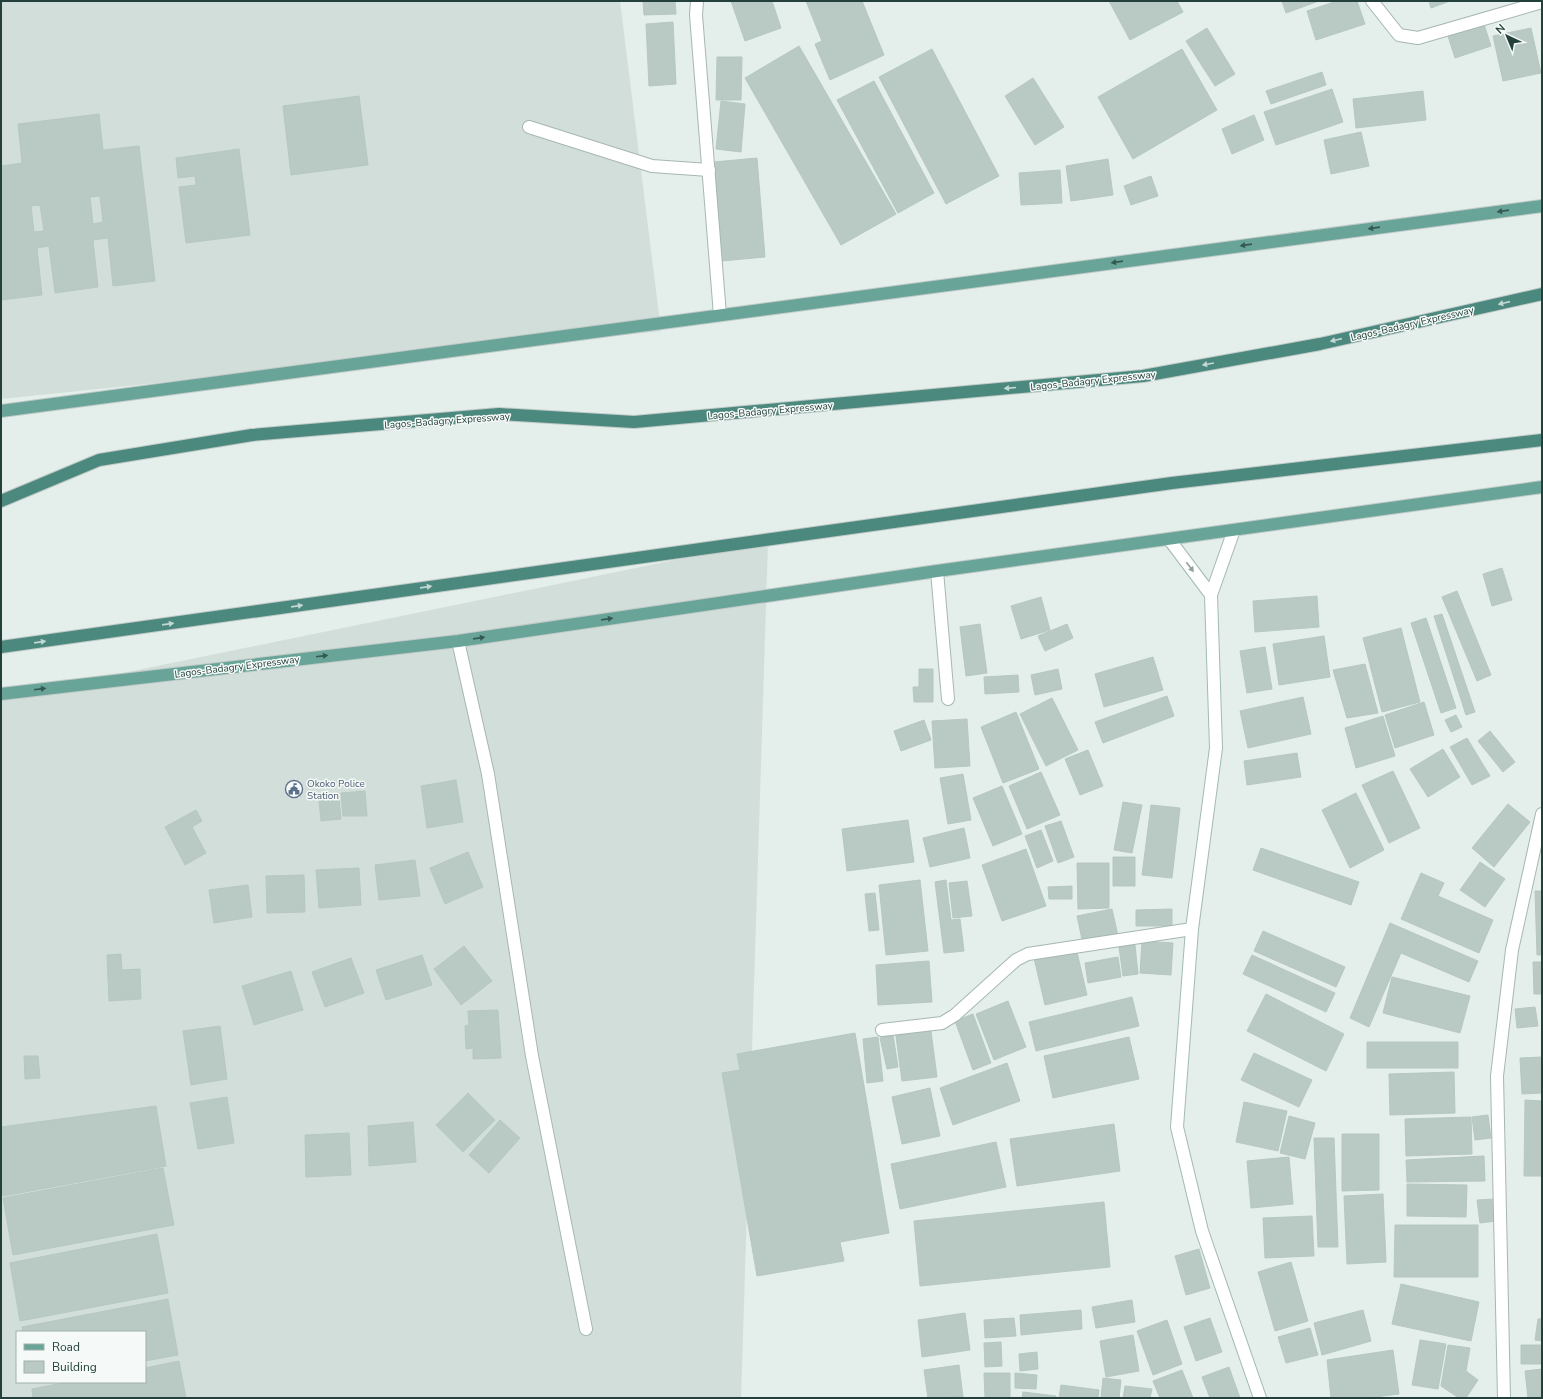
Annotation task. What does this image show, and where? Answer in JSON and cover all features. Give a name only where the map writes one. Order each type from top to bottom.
[{"type":"highway","name":"Lagos-Badagry Expressway","points":[[1,502],[99,460],[252,435],[499,414],[634,422],[1144,376],[1320,344],[1542,294]]},
{"type":"highway","points":[[1,647],[1172,483],[1542,440]]},
{"type":"main road","points":[[1,411],[1542,206]]},
{"type":"main road","name":"Lagos-Badagry Expressway","points":[[1,694],[458,640],[937,571],[1542,487]]},
{"type":"street","points":[[697,1],[696,14],[720,315]]},
{"type":"street","points":[[1372,1],[1399,34],[1418,38],[1542,2]]},
{"type":"street","points":[[529,127],[652,166],[709,170]]},
{"type":"street","points":[[1234,530],[1211,595],[1216,748],[1192,929],[1177,1127],[1202,1231],[1260,1398]]},
{"type":"street","points":[[1169,539],[1211,595]]},
{"type":"street","points":[[937,571],[948,699]]},
{"type":"street","points":[[458,640],[488,774],[532,1056],[586,1329]]},
{"type":"street","points":[[1504,1398],[1497,1076],[1512,950],[1542,814]]},
{"type":"street","points":[[882,1030],[942,1022],[955,1015],[1016,960],[1028,954],[1192,929]]},
{"type":"shaded area","points":[[1,1],[620,1],[661,331],[1,399]]},
{"type":"shaded area","points":[[768,541],[741,1398],[1,1398],[1,696],[84,681]]},
{"type":"building","points":[[643,1],[675,1],[676,14],[644,15]]},
{"type":"building","points":[[731,1],[772,1],[781,28],[745,41]]},
{"type":"building","points":[[806,1],[862,1],[884,55],[830,80],[815,44],[822,41]]},
{"type":"building","points":[[1109,1],[1177,1],[1183,12],[1130,40]]},
{"type":"building","points":[[1282,1],[1319,1],[1286,13]]},
{"type":"building","points":[[1337,1],[1357,1],[1365,24],[1316,40],[1307,11]]},
{"type":"building","points":[[1429,1],[1450,1],[1431,8]]},
{"type":"building","points":[[1483,21],[1491,46],[1455,58],[1447,33]]},
{"type":"building","points":[[673,22],[676,84],[649,86],[646,24]]},
{"type":"building","points":[[1207,28],[1235,74],[1215,86],[1186,41]]},
{"type":"building","points":[[1531,28],[1541,73],[1503,81],[1493,36]]},
{"type":"building","points":[[799,46],[896,214],[841,245],[745,78]]},
{"type":"building","points":[[932,49],[999,176],[946,204],[879,77]]},
{"type":"building","points":[[1182,49],[1217,110],[1133,159],[1098,97]]},
{"type":"building","points":[[717,57],[742,57],[741,100],[716,100]]},
{"type":"building","points":[[1322,72],[1326,85],[1271,104],[1266,91]]},
{"type":"building","points":[[1033,78],[1064,127],[1035,145],[1005,96]]},
{"type":"building","points":[[874,81],[934,193],[898,213],[837,100]]},
{"type":"building","points":[[1332,89],[1343,122],[1276,145],[1264,112]]},
{"type":"building","points":[[1423,91],[1426,120],[1356,128],[1353,99]]},
{"type":"building","points":[[359,96],[368,165],[291,175],[283,106]]},
{"type":"building","points":[[721,101],[745,104],[741,152],[716,149]]},
{"type":"building","points":[[99,114],[103,150],[139,146],[155,281],[113,286],[108,238],[93,240],[98,287],[55,293],[49,246],[37,248],[42,295],[1,300],[1,166],[22,163],[18,124]],"holes":[[[100,196],[103,222],[93,224],[90,197]],[[40,205],[44,231],[34,232],[31,206]]]},
{"type":"building","points":[[1254,115],[1264,140],[1232,154],[1222,129]]},
{"type":"building","points":[[1361,132],[1369,166],[1331,174],[1324,140]]},
{"type":"building","points":[[239,149],[250,235],[186,243],[179,187],[196,185],[195,176],[178,178],[176,158]]},
{"type":"building","points":[[757,158],[765,257],[722,261],[714,162]]},
{"type":"building","points":[[1108,159],[1113,195],[1071,201],[1066,166]]},
{"type":"building","points":[[1060,170],[1062,203],[1021,205],[1019,173]]},
{"type":"building","points":[[1151,176],[1158,196],[1131,205],[1124,186]]},
{"type":"building","points":[[1502,568],[1512,600],[1492,606],[1483,574]]},
{"type":"building","points":[[1457,591],[1491,675],[1477,681],[1442,597]]},
{"type":"building","points":[[1317,596],[1319,627],[1255,632],[1253,601]]},
{"type":"building","points":[[1041,597],[1050,630],[1021,639],[1011,606]]},
{"type":"building","points":[[1442,614],[1475,712],[1466,715],[1434,616]]},
{"type":"building","points":[[1426,618],[1456,708],[1441,713],[1411,623]]},
{"type":"building","points":[[980,624],[987,673],[966,676],[960,627]]},
{"type":"building","points":[[1067,624],[1073,638],[1045,651],[1038,636]]},
{"type":"building","points":[[1401,628],[1420,702],[1382,712],[1363,638]]},
{"type":"building","points":[[1324,636],[1330,677],[1279,685],[1273,644]]},
{"type":"building","points":[[1265,647],[1272,689],[1247,693],[1240,651]]},
{"type":"building","points":[[1153,657],[1163,690],[1104,707],[1095,674]]},
{"type":"building","points":[[1365,664],[1378,713],[1347,718],[1333,670]]},
{"type":"building","points":[[919,669],[933,669],[933,702],[914,702],[913,687],[919,687]]},
{"type":"building","points":[[1058,669],[1062,689],[1035,695],[1031,675]]},
{"type":"building","points":[[1018,675],[1019,692],[985,694],[984,677]]},
{"type":"building","points":[[1167,696],[1174,716],[1103,743],[1095,722]]},
{"type":"building","points":[[1303,697],[1311,734],[1248,748],[1240,711]]},
{"type":"building","points":[[1052,698],[1078,750],[1046,766],[1020,714]]},
{"type":"building","points":[[1424,702],[1434,735],[1395,748],[1385,715]]},
{"type":"building","points":[[1016,712],[1039,769],[1003,783],[981,727]]},
{"type":"building","points":[[1456,715],[1462,727],[1451,732],[1445,720]]},
{"type":"building","points":[[1383,716],[1395,756],[1356,768],[1345,728]]},
{"type":"building","points":[[967,719],[970,766],[935,768],[932,721]]},
{"type":"building","points":[[924,720],[931,740],[901,751],[894,731]]},
{"type":"building","points":[[1490,731],[1515,762],[1503,772],[1478,741]]},
{"type":"building","points":[[1467,738],[1490,776],[1472,785],[1450,747]]},
{"type":"building","points":[[1443,749],[1460,777],[1428,797],[1410,769]]},
{"type":"building","points":[[1088,750],[1103,786],[1080,795],[1065,759]]},
{"type":"building","points":[[1297,753],[1301,777],[1247,785],[1244,761]]},
{"type":"building","points":[[1393,771],[1420,828],[1389,843],[1362,785]]},
{"type":"building","points":[[1041,772],[1060,815],[1027,829],[1009,786]]},
{"type":"building","points":[[963,774],[971,820],[948,824],[940,778]]},
{"type":"building","points":[[456,780],[463,822],[427,828],[421,786]]},
{"type":"building","points":[[1002,786],[1022,834],[993,846],[973,798]]},
{"type":"building","points":[[365,791],[367,816],[343,816],[341,793]]},
{"type":"building","points":[[1356,793],[1384,850],[1350,868],[1322,810]]},
{"type":"building","points":[[339,798],[341,819],[321,821],[319,800]]},
{"type":"building","points":[[1123,802],[1142,805],[1132,853],[1114,850]]},
{"type":"building","points":[[1508,804],[1530,822],[1494,867],[1472,848]]},
{"type":"building","points":[[1151,805],[1180,808],[1172,878],[1142,875]]},
{"type":"building","points":[[196,810],[202,821],[192,827],[206,853],[185,865],[165,827]]},
{"type":"building","points":[[908,820],[914,862],[847,871],[842,829]]},
{"type":"building","points":[[1061,821],[1074,857],[1058,863],[1045,826]]},
{"type":"building","points":[[964,828],[970,858],[930,867],[923,838]]},
{"type":"building","points":[[1041,830],[1053,861],[1037,868],[1025,836]]},
{"type":"building","points":[[1261,848],[1359,882],[1351,905],[1253,870]]},
{"type":"building","points":[[1026,849],[1046,906],[1002,921],[982,865]]},
{"type":"building","points":[[468,852],[483,887],[445,904],[430,868]]},
{"type":"building","points":[[1113,857],[1135,857],[1135,886],[1113,886]]},
{"type":"building","points":[[415,860],[420,896],[379,900],[375,865]]},
{"type":"building","points":[[1480,862],[1505,879],[1485,907],[1460,890]]},
{"type":"building","points":[[1077,863],[1109,863],[1109,908],[1078,909]]},
{"type":"building","points":[[359,868],[361,905],[319,908],[316,870]]},
{"type":"building","points":[[1421,873],[1444,883],[1438,896],[1493,920],[1479,953],[1401,919]]},
{"type":"building","points":[[304,875],[305,912],[267,913],[266,876]]},
{"type":"building","points":[[920,880],[928,951],[886,955],[879,885]]},
{"type":"building","points":[[946,880],[951,920],[960,919],[964,951],[944,953],[935,882]]},
{"type":"building","points":[[967,881],[972,916],[953,918],[949,883]]},
{"type":"building","points":[[248,885],[252,917],[214,923],[209,890]]},
{"type":"building","points":[[1072,886],[1072,899],[1049,899],[1048,887]]},
{"type":"building","points":[[1535,891],[1542,891],[1542,955],[1537,955]]},
{"type":"building","points":[[875,893],[879,930],[869,931],[865,894]]},
{"type":"building","points":[[1112,909],[1118,936],[1083,944],[1077,916]]},
{"type":"building","points":[[1172,909],[1172,926],[1136,926],[1136,910]]},
{"type":"building","points":[[1390,923],[1478,961],[1469,982],[1401,953],[1369,1027],[1350,1018]]},
{"type":"building","points":[[1263,931],[1345,967],[1336,987],[1254,951]]},
{"type":"building","points":[[1142,941],[1173,943],[1171,975],[1140,973]]},
{"type":"building","points":[[1135,945],[1138,974],[1123,976],[1119,947]]},
{"type":"building","points":[[464,946],[492,981],[461,1005],[434,969]]},
{"type":"building","points":[[1076,948],[1087,995],[1045,1005],[1034,958]]},
{"type":"building","points":[[121,954],[122,970],[140,969],[141,999],[109,1001],[107,955]]},
{"type":"building","points":[[422,955],[432,985],[386,1000],[376,970]]},
{"type":"building","points":[[1252,955],[1335,993],[1326,1012],[1243,974]]},
{"type":"building","points":[[1118,957],[1121,977],[1088,983],[1085,963]]},
{"type":"building","points":[[351,958],[364,993],[325,1007],[312,972]]},
{"type":"building","points":[[929,961],[932,1002],[878,1005],[876,965]]},
{"type":"building","points":[[1533,962],[1542,962],[1542,994],[1534,994]]},
{"type":"building","points":[[291,971],[303,1010],[254,1025],[242,986]]},
{"type":"building","points":[[1392,977],[1470,996],[1460,1033],[1383,1013]]},
{"type":"building","points":[[1266,994],[1344,1034],[1326,1071],[1247,1031]]},
{"type":"building","points":[[1132,997],[1139,1026],[1036,1051],[1029,1022]]},
{"type":"building","points":[[1008,1001],[1026,1047],[994,1060],[976,1014]]},
{"type":"building","points":[[1535,1007],[1538,1026],[1517,1028],[1515,1009]]},
{"type":"building","points":[[498,1010],[501,1058],[473,1059],[473,1048],[466,1049],[465,1026],[469,1025],[468,1011]]},
{"type":"building","points":[[973,1014],[991,1063],[973,1070],[955,1021]]},
{"type":"building","points":[[930,1024],[937,1077],[902,1081],[895,1029]]},
{"type":"building","points":[[220,1026],[227,1079],[191,1085],[183,1031]]},
{"type":"building","points":[[855,1033],[889,1233],[840,1242],[844,1261],[757,1276],[722,1073],[740,1070],[737,1054]]},
{"type":"building","points":[[893,1035],[898,1067],[887,1069],[880,1038]]},
{"type":"building","points":[[878,1037],[883,1081],[867,1083],[863,1039]]},
{"type":"building","points":[[1129,1037],[1139,1079],[1053,1098],[1044,1056]]},
{"type":"building","points":[[1367,1042],[1458,1042],[1458,1068],[1367,1068]]},
{"type":"building","points":[[1254,1053],[1312,1080],[1299,1107],[1241,1080]]},
{"type":"building","points":[[24,1056],[38,1056],[40,1078],[25,1079]]},
{"type":"building","points":[[1542,1057],[1542,1093],[1522,1094],[1520,1058]]},
{"type":"building","points":[[1007,1063],[1020,1101],[953,1125],[940,1088]]},
{"type":"building","points":[[1454,1072],[1455,1113],[1390,1115],[1389,1074]]},
{"type":"building","points":[[930,1088],[940,1136],[902,1144],[892,1097]]},
{"type":"building","points":[[468,1093],[495,1120],[463,1152],[436,1125]]},
{"type":"building","points":[[227,1097],[234,1143],[198,1149],[190,1103]]},
{"type":"building","points":[[1525,1100],[1542,1101],[1542,1176],[1524,1176]]},
{"type":"building","points":[[1244,1102],[1287,1111],[1278,1151],[1236,1142]]},
{"type":"building","points":[[156,1106],[166,1166],[3,1196],[1,1184],[1,1127]]},
{"type":"building","points":[[1488,1115],[1491,1138],[1475,1140],[1472,1117]]},
{"type":"building","points":[[1289,1116],[1315,1123],[1305,1159],[1280,1153]]},
{"type":"building","points":[[1471,1117],[1472,1154],[1406,1156],[1405,1119]]},
{"type":"building","points":[[500,1120],[520,1138],[489,1173],[469,1155]]},
{"type":"building","points":[[413,1122],[416,1162],[369,1166],[368,1126]]},
{"type":"building","points":[[1114,1124],[1120,1171],[1017,1186],[1010,1139]]},
{"type":"building","points":[[349,1133],[351,1175],[306,1177],[305,1135]]},
{"type":"building","points":[[1342,1134],[1379,1134],[1379,1190],[1342,1191]]},
{"type":"building","points":[[1314,1138],[1334,1138],[1338,1247],[1318,1247]]},
{"type":"building","points":[[996,1142],[1006,1187],[900,1209],[891,1164]]},
{"type":"building","points":[[1484,1156],[1485,1181],[1407,1182],[1406,1160]]},
{"type":"building","points":[[1289,1157],[1293,1204],[1251,1208],[1247,1161]]},
{"type":"building","points":[[163,1168],[174,1225],[13,1255],[3,1198]]},
{"type":"building","points":[[1407,1184],[1467,1185],[1466,1217],[1407,1216]]},
{"type":"building","points":[[1383,1194],[1386,1262],[1347,1264],[1344,1196]]},
{"type":"building","points":[[1494,1199],[1496,1221],[1480,1223],[1477,1200]]},
{"type":"building","points":[[1104,1202],[1110,1267],[920,1286],[914,1221]]},
{"type":"building","points":[[1312,1216],[1314,1256],[1265,1258],[1263,1218]]},
{"type":"building","points":[[1395,1225],[1478,1225],[1478,1277],[1394,1277]]},
{"type":"building","points":[[157,1234],[168,1293],[20,1321],[10,1263]]},
{"type":"building","points":[[1199,1249],[1210,1288],[1186,1295],[1175,1256]]},
{"type":"building","points":[[1291,1262],[1308,1321],[1275,1331],[1258,1272]]},
{"type":"building","points":[[1401,1284],[1479,1302],[1471,1341],[1392,1324]]},
{"type":"building","points":[[168,1299],[178,1355],[146,1361],[146,1331],[23,1331],[22,1327]]},
{"type":"building","points":[[1132,1300],[1135,1322],[1096,1328],[1092,1307]]},
{"type":"building","points":[[1081,1310],[1082,1329],[1021,1335],[1020,1315]]},
{"type":"building","points":[[1363,1310],[1371,1341],[1322,1355],[1314,1323]]},
{"type":"building","points":[[965,1313],[970,1350],[922,1357],[918,1320]]},
{"type":"building","points":[[1014,1318],[1016,1336],[985,1338],[984,1320]]},
{"type":"building","points":[[1210,1318],[1222,1352],[1196,1361],[1184,1327]]},
{"type":"building","points":[[1538,1319],[1542,1319],[1542,1341],[1535,1340]]},
{"type":"building","points":[[1167,1320],[1182,1364],[1153,1375],[1137,1331]]},
{"type":"building","points":[[1310,1328],[1318,1355],[1286,1363],[1278,1337]]},
{"type":"building","points":[[1133,1335],[1139,1371],[1106,1377],[1100,1341]]},
{"type":"building","points":[[1420,1340],[1446,1344],[1438,1389],[1412,1385]]},
{"type":"building","points":[[1001,1342],[1002,1366],[985,1367],[984,1343]]},
{"type":"building","points":[[1448,1345],[1470,1348],[1466,1371],[1478,1380],[1466,1398],[1459,1398],[1441,1386]]},
{"type":"building","points":[[1521,1345],[1542,1345],[1542,1364],[1521,1364]]},
{"type":"building","points":[[1393,1350],[1399,1394],[1367,1398],[1331,1398],[1327,1360]]},
{"type":"building","points":[[1037,1352],[1038,1369],[1020,1371],[1019,1354]]},
{"type":"building","points":[[179,1361],[186,1398],[33,1398],[32,1389],[63,1383],[146,1383],[146,1368]]},
{"type":"building","points":[[959,1365],[963,1397],[928,1398],[924,1370]]},
{"type":"building","points":[[1229,1367],[1240,1398],[1210,1398],[1202,1377]]},
{"type":"building","points":[[1542,1369],[1542,1397],[1528,1398],[1525,1371]]},
{"type":"building","points":[[1182,1370],[1193,1398],[1160,1398],[1153,1381]]},
{"type":"building","points":[[984,1373],[1010,1373],[1010,1398],[985,1398]]},
{"type":"building","points":[[1015,1373],[1037,1375],[1036,1389],[1015,1388]]},
{"type":"building","points":[[1103,1378],[1121,1380],[1119,1398],[1101,1398]]},
{"type":"building","points":[[1061,1385],[1099,1390],[1098,1398],[1059,1398]]},
{"type":"building","points":[[1125,1386],[1152,1389],[1150,1398],[1123,1398]]},
{"type":"building","points":[[1023,1392],[1056,1396],[1056,1398],[1022,1398]]},
{"type":"place","name":"Okoko Police Station","points":[[294,789]]}]
